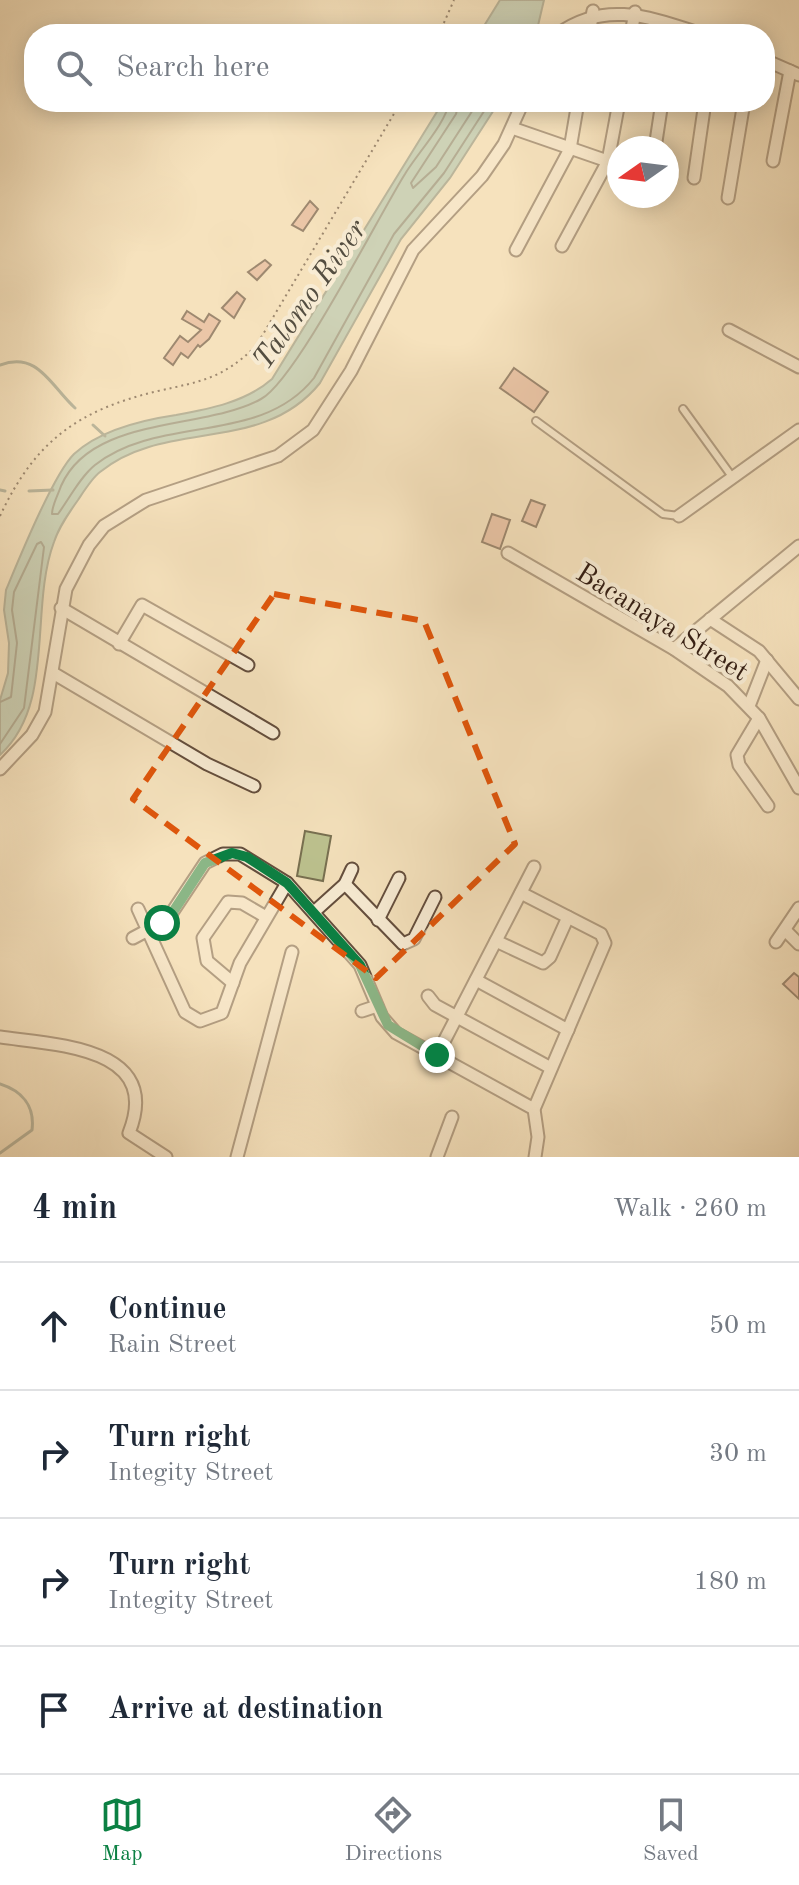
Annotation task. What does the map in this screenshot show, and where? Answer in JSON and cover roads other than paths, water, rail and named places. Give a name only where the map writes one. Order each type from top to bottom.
[{"type":"street","points":[[591,24],[593,11]]},
{"type":"street","points":[[573,24],[593,11],[635,12],[661,24]]},
{"type":"street","points":[[633,24],[635,12]]},
{"type":"street","points":[[773,161],[795,73],[775,64]]},
{"type":"street","points":[[0,769],[23,747],[40,722],[53,673],[61,608],[76,567],[104,526],[123,511],[262,463],[297,444],[313,430],[351,371],[413,250],[465,198],[495,159],[519,112]]},
{"type":"street","points":[[516,250],[570,149],[576,112]]},
{"type":"street","points":[[616,136],[618,112]]},
{"type":"street","points":[[657,136],[660,112]]},
{"type":"street","points":[[694,178],[704,112]]},
{"type":"street","points":[[728,198],[742,112]]},
{"type":"street","points":[[512,128],[607,161]]},
{"type":"street","points":[[562,246],[607,174]]},
{"type":"street","points":[[729,330],[799,367]]},
{"type":"street","points":[[679,516],[799,430]]},
{"type":"street","points":[[674,649],[799,546]]},
{"type":"street","name":"Bacanaya Street","points":[[508,553],[674,649],[728,686],[759,718],[799,788]]},
{"type":"street","points":[[119,644],[142,605],[248,665]]},
{"type":"street","points":[[61,608],[273,733]]},
{"type":"street","points":[[710,619],[751,644],[799,699]]},
{"type":"street","points":[[749,706],[767,660]]},
{"type":"street","points":[[53,673],[207,764],[254,786]]},
{"type":"street","points":[[759,718],[737,755],[739,765],[768,806]]},
{"type":"street","points":[[133,938],[167,920],[199,869],[217,856],[240,854],[287,883],[314,912],[360,965],[377,1006],[396,1033],[534,1109]]},
{"type":"street","points":[[437,1055],[534,867]]},
{"type":"street","points":[[314,912],[345,884],[352,869]]},
{"type":"street","points":[[378,920],[399,878]]},
{"type":"street","points":[[138,909],[191,1018],[200,1021],[222,1013],[240,963],[287,883]]},
{"type":"street","points":[[345,884],[397,940],[408,944],[435,897]]},
{"type":"street","points":[[521,893],[601,934],[605,943],[534,1109],[538,1137],[535,1157]]},
{"type":"street","points":[[233,983],[207,961],[203,938],[228,902],[242,903],[266,917]]},
{"type":"street","points":[[776,942],[799,908]]},
{"type":"street","points":[[496,941],[543,963],[550,957],[568,917]]},
{"type":"street","points":[[785,930],[799,944]]},
{"type":"street","points":[[237,1157],[292,952]]},
{"type":"street","points":[[476,980],[568,1030]]},
{"type":"street","points":[[428,996],[457,1017],[551,1068]]},
{"type":"street","points":[[362,1011],[377,1006]]},
{"type":"street","points":[[0,1037],[82,1050],[117,1065],[132,1083],[138,1101],[129,1133],[166,1157]]},
{"type":"street","points":[[437,1157],[452,1117]]},
{"type":"lane","points":[[683,409],[733,478]]},
{"type":"lane","points":[[536,421],[663,514],[679,516]]},
{"type":"water","points":[[500,0],[544,0],[538,24],[485,24]]},
{"type":"water","points":[[437,112],[493,112],[450,178],[401,239],[320,383],[297,405],[270,420],[242,429],[154,445],[126,456],[97,475],[88,485],[56,536],[47,568],[39,654],[29,710],[17,734],[0,755],[0,700],[8,673],[9,643],[4,610],[6,590],[37,518],[66,465],[84,446],[109,432],[227,403],[251,393],[272,379]]},
{"type":"waterway","points":[[0,365],[13,362],[34,366],[75,408]]},
{"type":"waterway","points":[[93,425],[105,436]]},
{"type":"waterway","points":[[0,490],[5,491]]},
{"type":"waterway","points":[[29,491],[53,490]]},
{"type":"waterway","points":[[0,1084],[21,1095],[29,1107],[32,1121],[32,1130],[0,1153]]},
{"type":"water label","name":"Talomo River","points":[[309,294]]}]
